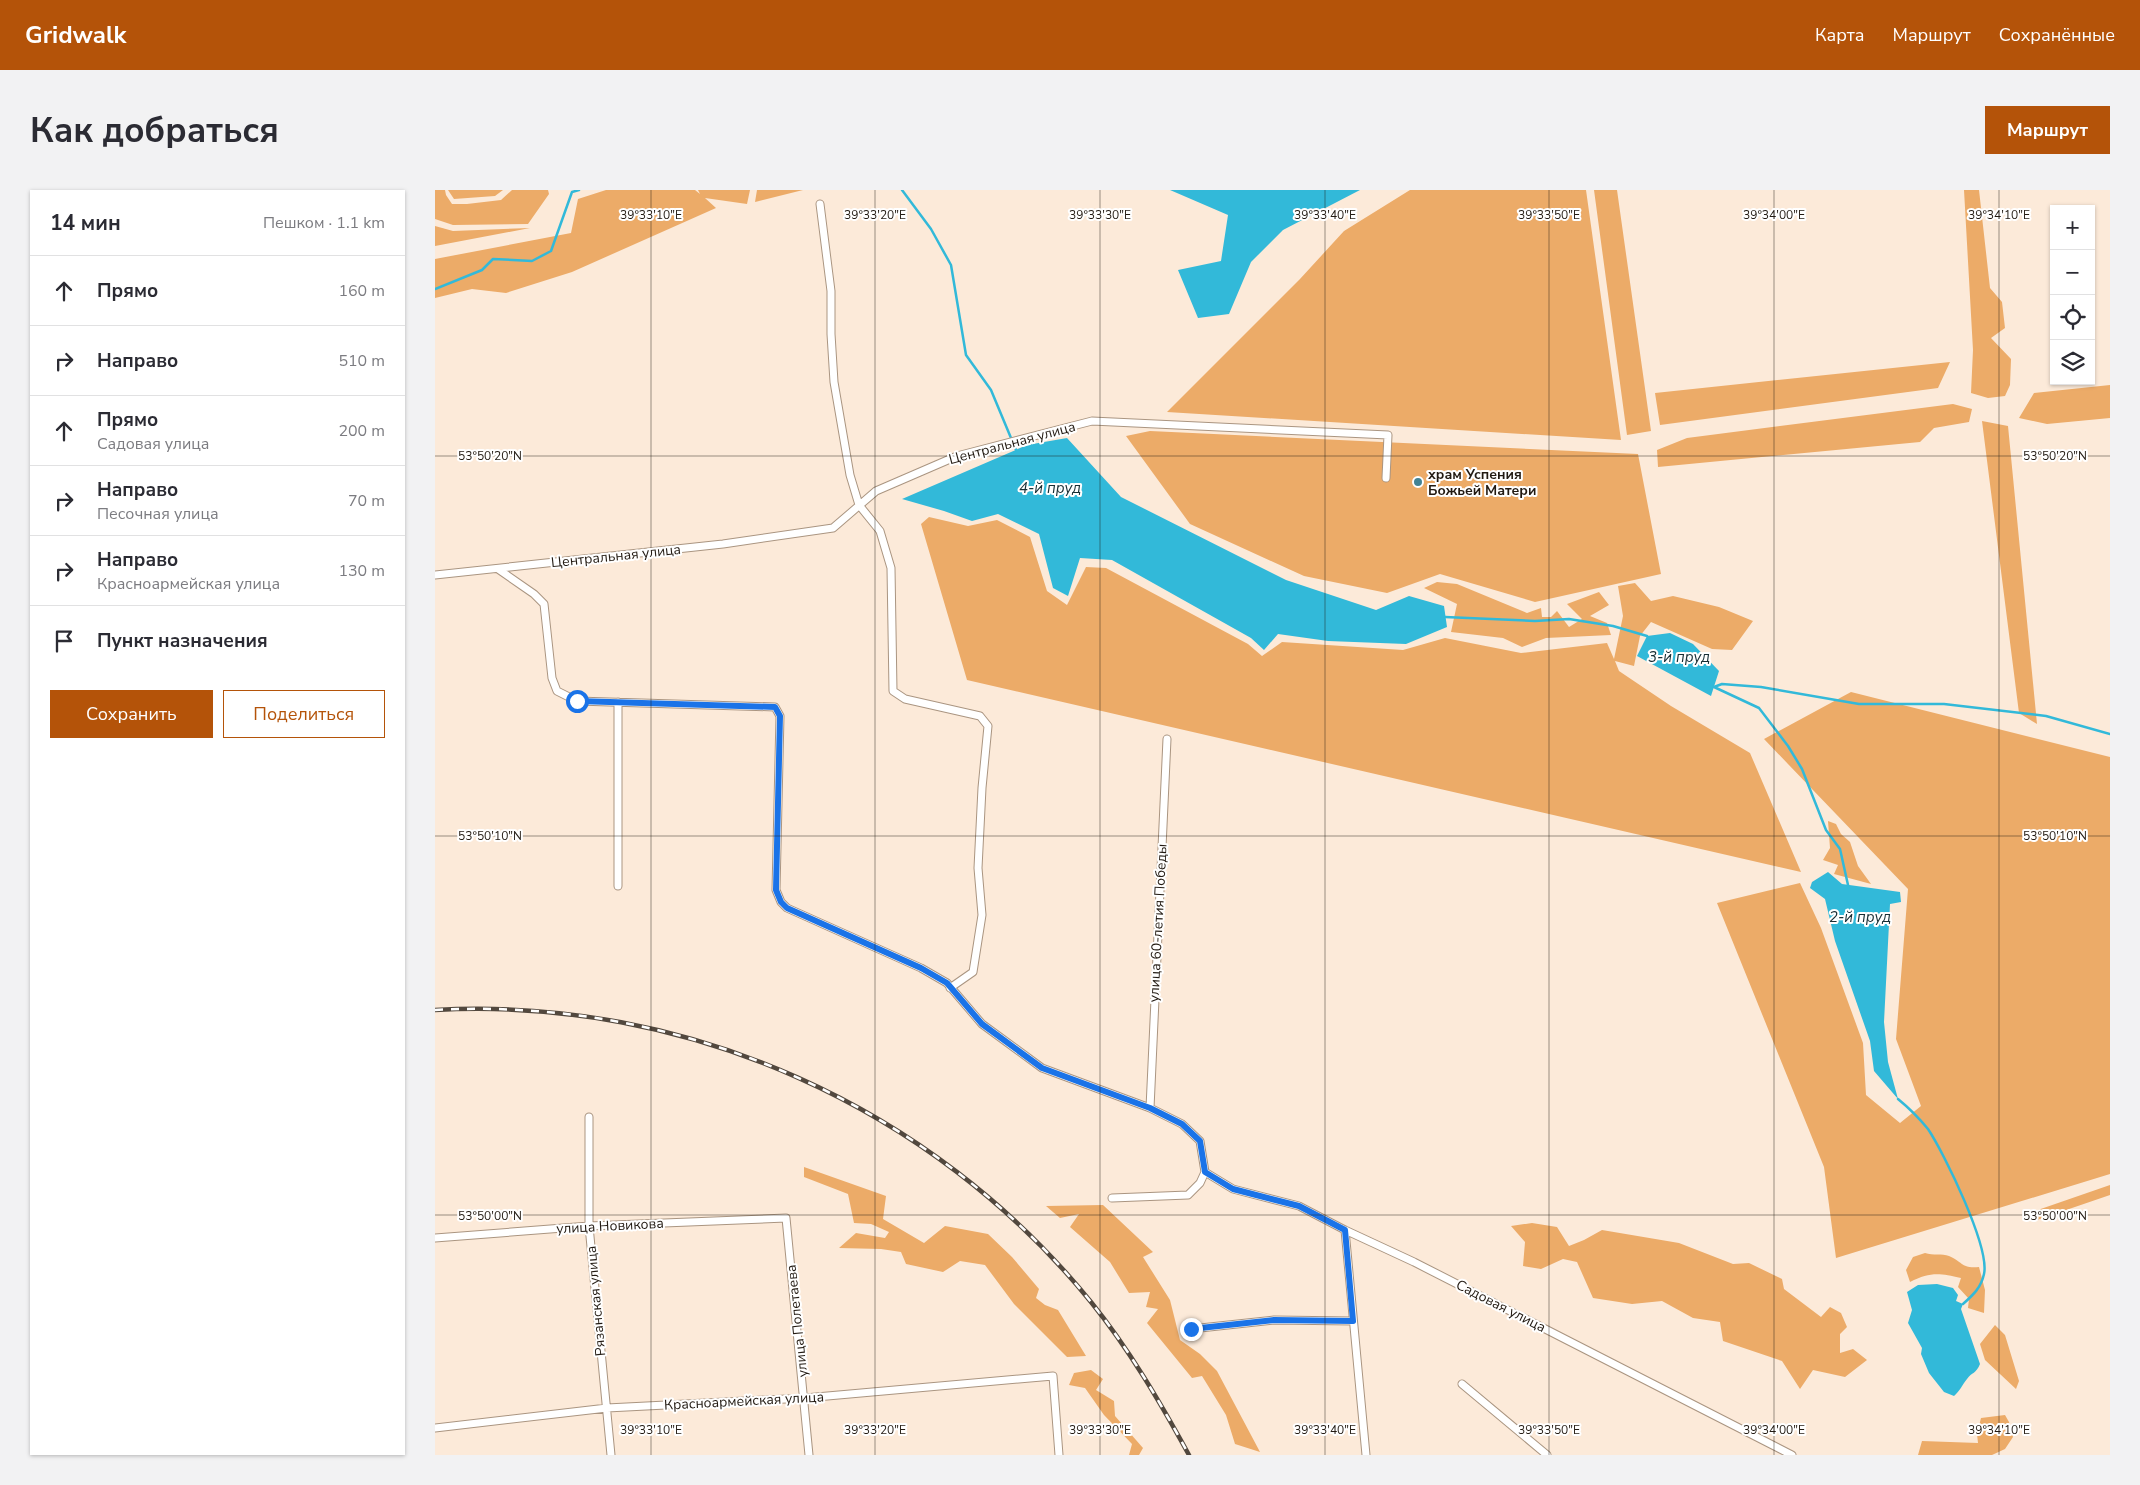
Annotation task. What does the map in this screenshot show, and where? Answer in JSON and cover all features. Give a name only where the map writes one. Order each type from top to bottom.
[{"type":"street","points":[[820,204],[831,291],[834,382],[851,475],[859,506],[880,531],[891,568],[893,692],[905,699],[980,716],[988,726],[982,788],[978,868],[982,915],[973,972],[951,988]]},
{"type":"street","name":"Центральная улица","points":[[435,575],[723,544],[833,528],[876,491],[957,456],[1092,421],[1388,434],[1386,478]]},
{"type":"street","points":[[498,568],[535,594],[544,604],[551,678],[557,691],[577,701],[775,707],[780,716],[776,890],[781,902],[787,908],[921,968],[947,983],[982,1024],[1042,1068],[1150,1108],[1182,1124],[1200,1141],[1205,1172],[1200,1183],[1188,1195],[1112,1198]]},
{"type":"street","points":[[618,702],[618,886]]},
{"type":"street","name":"улица 60-летия Победы","points":[[1150,1108],[1167,739]]},
{"type":"street","name":"Рязанская улица","points":[[589,1117],[589,1226],[611,1455]]},
{"type":"street","name":"Садовая улица","points":[[1205,1172],[1233,1189],[1299,1206],[1414,1262],[1792,1455]]},
{"type":"street","name":"улица Новикова","points":[[435,1238],[589,1226],[786,1218]]},
{"type":"street","name":"улица Полетаева","points":[[786,1218],[805,1398],[809,1455]]},
{"type":"street","points":[[1345,1230],[1365,1455]]},
{"type":"street","points":[[1191,1329],[1274,1320],[1353,1321]]},
{"type":"street","name":"Красноармейская улица","points":[[435,1428],[607,1408],[805,1398],[1053,1376],[1059,1455]]},
{"type":"street","points":[[1462,1384],[1547,1455]]},
{"type":"shaded area","points":[[435,190],[445,190],[452,204],[501,200],[512,190],[548,190],[549,194],[528,224],[453,225],[435,219]]},
{"type":"shaded area","points":[[448,190],[503,190],[495,196],[454,199]]},
{"type":"shaded area","points":[[606,190],[695,190],[700,194],[698,190],[750,190],[747,204],[705,198],[716,208],[572,272],[506,293],[472,289],[435,298],[435,259],[571,233],[578,199]]},
{"type":"shaded area","points":[[757,190],[803,190],[755,202]]},
{"type":"shaded area","points":[[1410,190],[1586,190],[1621,440],[1167,412],[1300,279],[1344,231]]},
{"type":"shaded area","points":[[1594,190],[1617,190],[1651,431],[1627,435]]},
{"type":"shaded area","points":[[1964,190],[1979,190],[1990,288],[2002,302],[2005,328],[1991,338],[2011,359],[2010,385],[2005,396],[1988,398],[1971,393],[1973,350]]},
{"type":"shaded area","points":[[435,226],[453,231],[530,228],[435,246]]},
{"type":"shaded area","points":[[1950,362],[1938,388],[1660,425],[1655,393]]},
{"type":"shaded area","points":[[2110,385],[2110,418],[2047,424],[2019,418],[2034,393]]},
{"type":"shaded area","points":[[1953,404],[1972,409],[1969,422],[1934,428],[1920,442],[1658,467],[1657,450],[1687,438]]},
{"type":"shaded area","points":[[1982,421],[2008,426],[2037,724],[2019,713]]},
{"type":"shaded area","points":[[1150,431],[1638,454],[1661,574],[1535,602],[1440,574],[1387,593],[1304,576],[1190,524],[1126,436]]},
{"type":"shaded area","points":[[929,517],[968,526],[997,520],[1030,537],[1047,591],[1067,605],[1086,567],[1106,568],[1248,644],[1262,656],[1282,642],[1403,650],[1445,638],[1521,653],[1607,643],[1614,659],[1623,616],[1618,586],[1635,583],[1651,601],[1673,596],[1719,607],[1753,621],[1732,650],[1712,649],[1651,622],[1640,636],[1634,666],[1615,661],[1619,671],[1671,706],[1750,753],[1801,872],[967,680],[921,524]]},
{"type":"shaded area","points":[[1437,582],[1457,584],[1527,613],[1541,608],[1542,617],[1551,617],[1557,611],[1569,627],[1582,619],[1567,604],[1599,592],[1609,605],[1590,616],[1607,623],[1611,635],[1546,638],[1522,647],[1503,638],[1451,632],[1457,604],[1424,588]]},
{"type":"shaded area","points":[[1851,692],[2110,757],[2110,1174],[1836,1258],[1824,1167],[1717,903],[1800,883],[1821,928],[1863,1043],[1866,1095],[1900,1123],[1921,1106],[1896,1039],[1908,889],[1764,739]]},
{"type":"shaded area","points":[[1828,821],[1836,824],[1841,834],[1850,842],[1858,866],[1871,884],[1834,874],[1838,865],[1823,860],[1830,848]]},
{"type":"shaded area","points":[[804,1167],[886,1196],[883,1219],[924,1243],[945,1226],[988,1234],[1012,1257],[1039,1289],[1036,1298],[1045,1305],[1058,1310],[1086,1356],[1067,1357],[1014,1304],[985,1265],[960,1261],[943,1272],[906,1264],[901,1252],[881,1249],[839,1248],[856,1233],[885,1238],[889,1232],[871,1224],[854,1223],[848,1194],[804,1177]]},
{"type":"shaded area","points":[[2110,1185],[2110,1195],[2034,1221],[2032,1212]]},
{"type":"shaded area","points":[[1103,1205],[1153,1252],[1143,1257],[1170,1300],[1180,1340],[1200,1354],[1217,1371],[1260,1452],[1235,1444],[1226,1415],[1202,1376],[1192,1378],[1147,1323],[1158,1309],[1146,1307],[1150,1292],[1129,1293],[1110,1262],[1070,1227],[1079,1214],[1060,1218],[1046,1206]]},
{"type":"shaded area","points":[[1532,1223],[1557,1227],[1569,1246],[1602,1230],[1679,1243],[1733,1264],[1749,1263],[1782,1279],[1784,1289],[1821,1317],[1830,1307],[1841,1313],[1847,1327],[1840,1334],[1840,1353],[1853,1349],[1867,1360],[1845,1377],[1813,1370],[1800,1389],[1782,1361],[1723,1341],[1720,1322],[1693,1318],[1662,1301],[1632,1304],[1593,1298],[1577,1262],[1563,1259],[1541,1269],[1523,1266],[1525,1242],[1511,1226]]},
{"type":"shaded area","points":[[1925,1253],[1946,1255],[1966,1266],[1979,1267],[1985,1290],[1984,1313],[1968,1308],[1969,1299],[1958,1287],[1961,1278],[1935,1274],[1923,1276],[1910,1282],[1906,1270],[1913,1257]]},
{"type":"shaded area","points":[[1995,1325],[2005,1335],[2019,1381],[2016,1389],[1985,1360],[1980,1344]]},
{"type":"shaded area","points":[[1091,1370],[1103,1379],[1096,1390],[1114,1401],[1115,1416],[1143,1448],[1139,1455],[1129,1455],[1132,1444],[1104,1415],[1085,1388],[1069,1385],[1074,1373]]},
{"type":"shaded area","points":[[2005,1415],[2013,1437],[2005,1449],[1992,1455],[1918,1455],[1922,1441],[1978,1443],[1977,1434],[1981,1418]]},
{"type":"water","points":[[1170,190],[1360,190],[1283,230],[1251,262],[1229,314],[1198,318],[1178,270],[1221,261],[1228,215]]},
{"type":"water","name":"4-й пруд","points":[[1067,438],[1121,497],[1286,580],[1376,610],[1409,596],[1444,606],[1447,627],[1406,644],[1328,641],[1278,634],[1264,650],[1251,638],[1112,560],[1080,558],[1068,596],[1053,588],[1039,534],[998,514],[972,521],[902,499],[1027,445]]},
{"type":"water","name":"3-й пруд","points":[[1670,633],[1693,644],[1719,671],[1711,696],[1637,656],[1647,636]]},
{"type":"water","name":"2-й пруд","points":[[1828,872],[1842,884],[1900,892],[1901,902],[1890,904],[1884,1022],[1888,1062],[1898,1099],[1874,1071],[1870,1041],[1835,941],[1825,899],[1810,888],[1812,882]]},
{"type":"water","points":[[1937,1284],[1953,1288],[1958,1295],[1956,1301],[1963,1304],[1961,1309],[1980,1364],[1954,1396],[1944,1392],[1929,1373],[1921,1354],[1922,1348],[1908,1323],[1912,1310],[1907,1292],[1918,1285]]},
{"type":"waterway","points":[[435,289],[482,270],[493,259],[532,261],[551,251],[572,192],[579,190]]},
{"type":"waterway","points":[[902,190],[931,229],[951,265],[966,355],[991,390],[1016,450]]},
{"type":"waterway","points":[[1445,617],[1535,621],[1569,619],[1613,626],[1647,636]]},
{"type":"waterway","points":[[1714,687],[1722,684],[1761,687],[1859,704],[1944,704],[2046,716],[2110,734]]},
{"type":"waterway","points":[[1714,687],[1759,708],[1788,746],[1802,769],[1826,830],[1840,849],[1848,885]]},
{"type":"waterway","points":[[1898,1099],[1921,1121],[1935,1141],[1964,1200],[1980,1243],[1984,1261],[1983,1279],[1976,1291],[1963,1304]]},
{"type":"railway","points":[[435,1010],[529,1011],[621,1022],[711,1045],[798,1078],[880,1120],[957,1172],[1028,1233],[1105,1320],[1143,1376],[1189,1455]]},
{"type":"place","name":"храм Успения Божьей Матери","points":[[1418,482]]},
{"type":"route","points":[[577,701],[775,707],[780,716],[776,890],[781,902],[787,908],[921,968],[947,983],[982,1024],[1042,1068],[1150,1108],[1182,1124],[1200,1141],[1205,1172],[1233,1189],[1299,1206],[1345,1230],[1353,1321],[1274,1320],[1191,1329]]}]
